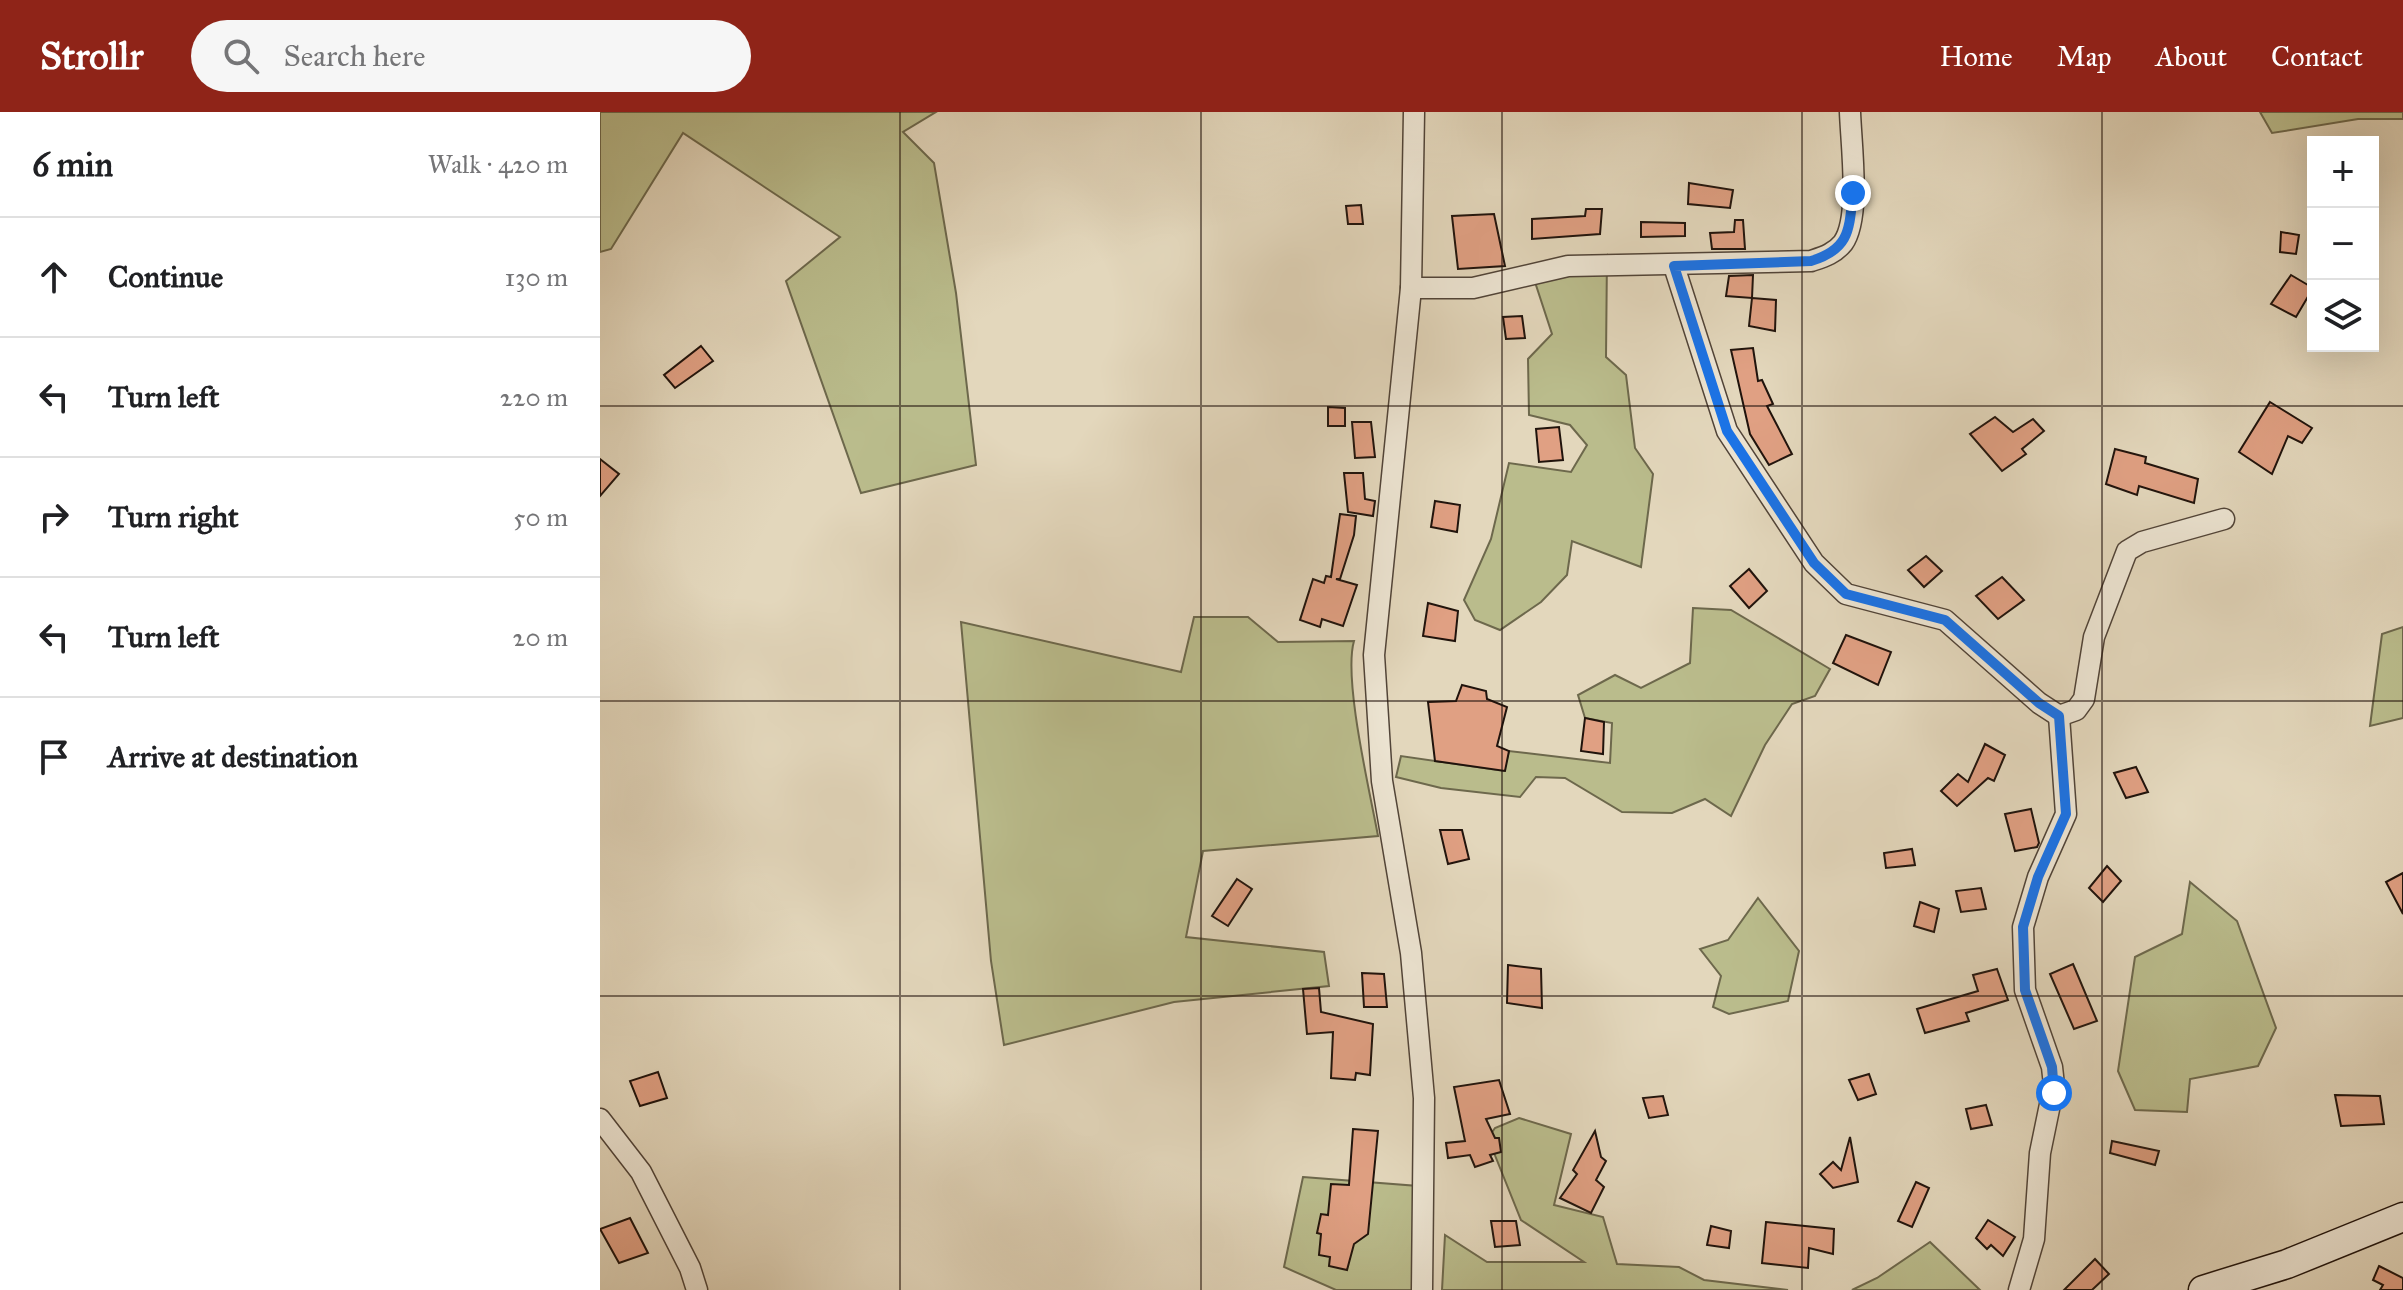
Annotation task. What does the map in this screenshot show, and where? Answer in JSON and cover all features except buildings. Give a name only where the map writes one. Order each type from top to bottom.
[{"type":"street","points":[[1414,112],[1411,288],[1374,655],[1380,768],[1411,953],[1424,1098],[1422,1290]]},
{"type":"street","points":[[1411,288],[1473,288],[1568,266],[1811,261],[1829,256],[1843,243],[1849,230],[1853,193],[1850,112]]},
{"type":"street","points":[[1674,266],[1727,431],[1814,563],[1846,594],[1945,620],[2039,703],[2059,716]]},
{"type":"street","points":[[2059,716],[2076,710],[2084,699],[2094,637],[2127,551],[2142,542],[2224,519]]},
{"type":"street","points":[[2019,1290],[2034,1239],[2040,1153],[2054,1085],[2052,1067],[2025,990],[2023,927],[2038,877],[2066,814],[2059,716]]},
{"type":"street","points":[[600,1119],[641,1172],[690,1268],[697,1290]]},
{"type":"street","points":[[2203,1290],[2287,1264],[2403,1217]]},
{"type":"green space","points":[[600,112],[936,112],[903,132],[934,163],[956,293],[976,465],[861,493],[786,281],[840,237],[683,133],[611,249],[600,252]]},
{"type":"green space","points":[[2260,112],[2403,112],[2403,119],[2358,119],[2272,133]]},
{"type":"green space","points":[[1607,255],[1606,357],[1626,375],[1635,448],[1653,474],[1641,567],[1572,541],[1567,575],[1541,602],[1500,630],[1475,620],[1464,600],[1491,539],[1509,463],[1571,472],[1587,445],[1570,425],[1529,415],[1528,359],[1552,334],[1535,282]]},
{"type":"green space","points":[[1693,608],[1731,610],[1830,669],[1815,696],[1792,704],[1765,745],[1731,816],[1705,799],[1672,813],[1622,812],[1565,778],[1536,777],[1520,797],[1441,788],[1396,777],[1401,756],[1504,771],[1509,751],[1610,763],[1612,723],[1585,718],[1578,695],[1615,675],[1641,688],[1690,663]]},
{"type":"green space","points":[[1194,617],[1248,617],[1278,642],[1354,641],[1352,681],[1355,708],[1378,836],[1203,851],[1186,937],[1324,952],[1329,986],[1174,1002],[1004,1045],[991,961],[961,622],[1181,672]]},
{"type":"green space","points":[[2403,627],[2403,718],[2370,726],[2382,634]]},
{"type":"green space","points":[[2190,882],[2237,921],[2276,1028],[2258,1066],[2190,1079],[2187,1112],[2135,1110],[2118,1071],[2135,957],[2182,934]]},
{"type":"green space","points":[[1758,898],[1799,951],[1788,1001],[1729,1014],[1713,1007],[1721,976],[1700,949],[1728,940]]},
{"type":"green space","points":[[1519,1118],[1571,1134],[1554,1205],[1603,1217],[1617,1264],[1679,1267],[1704,1280],[1788,1290],[1442,1290],[1445,1235],[1487,1262],[1584,1262],[1521,1220],[1488,1138],[1495,1128]]},
{"type":"green space","points":[[1303,1177],[1418,1186],[1416,1290],[1336,1290],[1284,1267]]},
{"type":"green space","points":[[1930,1242],[1980,1290],[1852,1290],[1877,1278]]},
{"type":"route","points":[[1853,193],[1849,230],[1843,243],[1829,256],[1811,261],[1674,266],[1691,311],[1715,401],[1727,431],[1814,563],[1846,594],[1925,612],[1945,620],[2047,710],[2059,716],[2066,814],[2028,903],[2023,927],[2025,990],[2052,1067],[2054,1093]]}]
